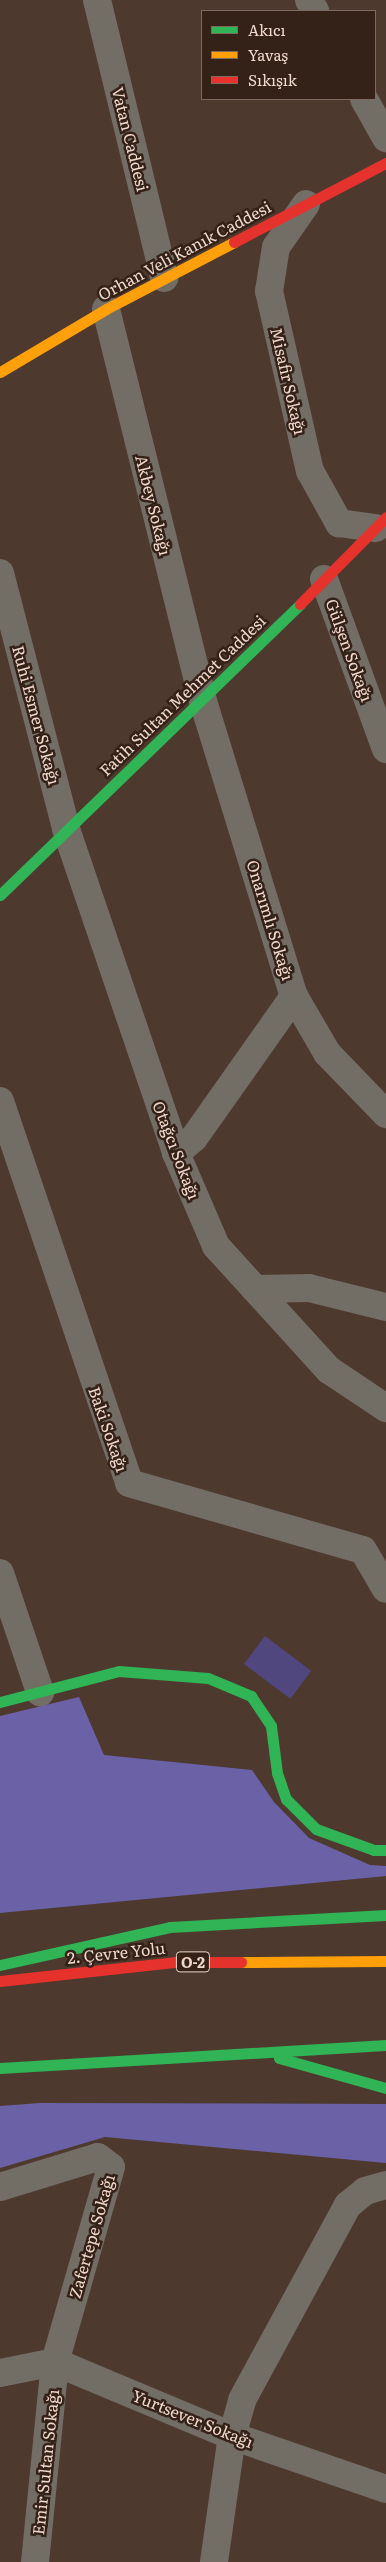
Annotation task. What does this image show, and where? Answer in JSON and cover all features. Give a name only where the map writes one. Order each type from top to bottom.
[{"type":"main road","name":"Orhan Veli Kanık Caddesi","points":[[0,372],[106,309],[386,163]]},
{"type":"main road","name":"Fatih Sultan Mehmet Caddesi","points":[[0,895],[66,829],[203,701],[381,523]]},
{"type":"main road","points":[[0,1702],[119,1671],[208,1678],[251,1696],[271,1726],[277,1774],[286,1799],[316,1829],[374,1850],[386,1850]]},
{"type":"main road","points":[[0,1965],[170,1927],[386,1914]]},
{"type":"main road","name":"2. Çevre Yolu","points":[[0,1981],[174,1962],[386,1961]]},
{"type":"main road","points":[[0,2068],[386,2045]]},
{"type":"main road","points":[[260,2053],[386,2088]]},
{"type":"street","name":"Vatan Caddesi","points":[[97,0],[164,278]]},
{"type":"street","points":[[365,100],[386,138]]},
{"type":"street","name":"Misafir Sokağı","points":[[306,204],[276,247],[269,291],[310,471],[339,523],[381,523]]},
{"type":"street","name":"Akbey Sokağı","points":[[106,309],[203,701]]},
{"type":"street","name":"Ruhi Esmer Sokağı","points":[[0,573],[66,829]]},
{"type":"street","name":"Gülşen Sokağı","points":[[324,579],[386,749]]},
{"type":"street","name":"Onarımlı Sokağı","points":[[203,701],[294,996],[327,1053],[386,1114]]},
{"type":"street","name":"Otağcı Sokağı","points":[[66,829],[176,1153],[216,1246],[329,1370],[386,1408]]},
{"type":"street","points":[[176,1153],[194,1138],[294,996]]},
{"type":"street","name":"Baki Sokağı","points":[[0,1101],[128,1483],[363,1550],[386,1588]]},
{"type":"street","points":[[254,1289],[309,1288],[386,1307]]},
{"type":"street","points":[[0,1573],[40,1692]]},
{"type":"street","name":"Zafertepe Sokağı","points":[[0,2187],[98,2157],[111,2167],[55,2362]]},
{"type":"street","points":[[214,2562],[232,2436],[242,2400],[348,2205],[365,2191],[386,2185]]},
{"type":"street","points":[[0,2373],[55,2362]]},
{"type":"street","name":"Yurtsever Sokağı","points":[[55,2362],[232,2436],[386,2489]]},
{"type":"street","name":"Emir Sultan Sokağı","points":[[35,2562],[55,2362]]},
{"type":"shaded area","points":[[265,1636],[311,1671],[290,1699],[244,1664]]},
{"type":"shaded area","points":[[79,1697],[104,1755],[252,1770],[274,1802],[309,1838],[370,1865],[386,1866],[386,1876],[0,1913],[0,1716]]},
{"type":"shaded area","points":[[40,2103],[386,2104],[386,2163],[105,2137],[0,2168],[0,2106]]},
{"type":"traffic: fast","points":[[0,895],[300,604]]},
{"type":"traffic: fast","points":[[0,1702],[119,1671],[208,1678],[251,1696],[271,1726],[277,1773],[286,1799],[316,1829],[374,1850],[386,1850]]},
{"type":"traffic: fast","points":[[0,1965],[170,1927],[386,1915]]},
{"type":"traffic: fast","points":[[0,2068],[386,2045]]},
{"type":"traffic: fast","points":[[279,2058],[386,2088]]},
{"type":"traffic: slow","points":[[0,372],[106,309],[234,242]]},
{"type":"traffic: slow","points":[[241,1962],[386,1961]]},
{"type":"traffic: jam","points":[[234,242],[386,163]]},
{"type":"traffic: jam","points":[[300,604],[386,517]]},
{"type":"traffic: jam","points":[[0,1981],[174,1962],[241,1962]]}]
